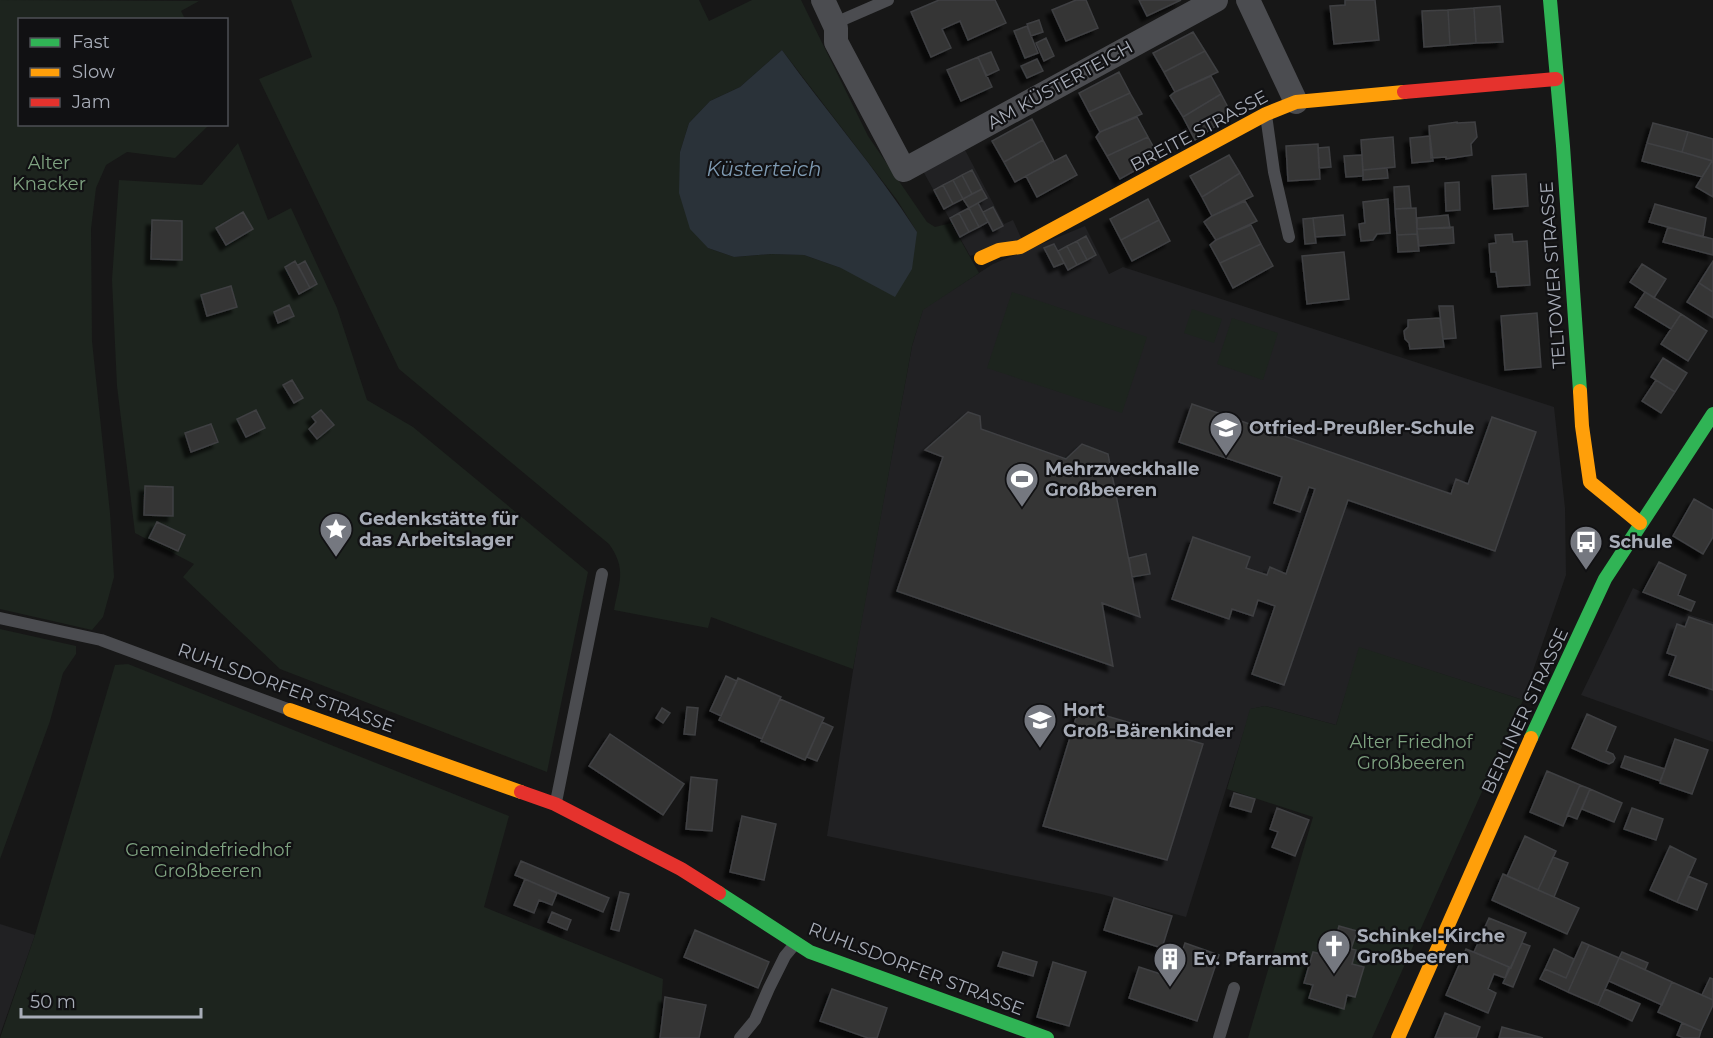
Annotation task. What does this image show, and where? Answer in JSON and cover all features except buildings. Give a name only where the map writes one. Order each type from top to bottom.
[{"type":"street","points":[[823,0],[836,28]]},
{"type":"street","name":"AM KÜSTERTEICH","points":[[836,28],[836,42],[904,170],[1216,0]]},
{"type":"street","points":[[1248,0],[1296,102]]},
{"type":"street","name":"TELTOWER STRASSE","points":[[1550,0],[1582,426],[1590,482],[1640,523]]},
{"type":"street","name":"BREITE STRASSE","points":[[981,258],[999,250],[1020,247],[1266,114],[1296,102],[1557,79]]},
{"type":"street","name":"BERLINER STRASSE","points":[[1398,1038],[1532,735],[1605,579],[1713,414]]},
{"type":"street","name":"RUHLSDORFER STRASSE","points":[[290,710],[555,804],[681,869],[810,952],[1047,1038]]},
{"type":"lane","points":[[836,28],[842,20],[888,0]]},
{"type":"lane","points":[[1266,114],[1274,172],[1289,237]]},
{"type":"lane","points":[[555,804],[602,574]]},
{"type":"lane","name":"RUHLSDORFER STRASSE","points":[[0,618],[101,640],[290,710]]},
{"type":"lane","points":[[740,1038],[755,1020],[785,957],[795,943]]},
{"type":"lane","points":[[1219,1038],[1234,988]]},
{"type":"shaded area","points":[[964,148],[1004,224],[1013,220],[1022,240],[970,256],[923,171]]},
{"type":"shaded area","name":"Otfried-Preußler-Schule","points":[[1085,226],[1109,274],[1123,267],[1554,407],[1565,508],[1566,575],[1523,700],[1360,648],[1336,725],[1265,706],[1251,709],[1186,917],[1101,894],[827,836],[858,639],[912,346],[923,309],[993,264]]},
{"type":"shaded area","points":[[1633,588],[1690,615],[1713,622],[1713,742],[1581,695]]},
{"type":"shaded area","points":[[0,924],[35,935],[0,1035]]},
{"type":"green space","name":"Alter Knacker","points":[[0,0],[199,1],[181,11],[184,18],[18,18],[18,126],[208,126],[175,158],[127,152],[106,165],[96,188],[91,229],[92,341],[110,513],[114,577],[103,617],[92,630],[0,609]]},
{"type":"green space","points":[[291,0],[699,0],[709,21],[752,0],[801,0],[868,136],[927,222],[935,227],[951,223],[979,273],[923,310],[912,346],[853,669],[711,617],[708,628],[614,610],[620,568],[609,544],[399,369],[259,79],[312,57]],"holes":[[[782,50],[897,200],[917,232],[841,268],[804,255],[771,254],[734,257],[708,248],[680,152],[689,123],[710,101],[740,87]]]},
{"type":"green space","points":[[238,143],[268,220],[291,208],[337,308],[367,400],[413,427],[588,572],[547,772],[280,669],[183,577],[194,564],[135,533],[117,386],[112,280],[119,180],[202,185]]},
{"type":"green space","points":[[1012,292],[1147,337],[1122,413],[987,368]]},
{"type":"green space","points":[[1192,309],[1222,319],[1214,343],[1184,333]]},
{"type":"green space","points":[[1232,318],[1278,333],[1263,380],[1217,364]]},
{"type":"green space","points":[[0,629],[76,646],[76,654],[63,673],[50,721],[0,859]]},
{"type":"green space","name":"Alter Friedhof Großbeeren","points":[[1359,647],[1523,700],[1372,1038],[1248,1038],[1313,817],[1227,789],[1250,709],[1265,706],[1336,725]]},
{"type":"green space","name":"Gemeindefriedhof Großbeeren","points":[[128,664],[509,816],[484,907],[663,979],[659,1038],[0,1038],[35,935],[115,665]]},
{"type":"water","name":"Küsterteich","points":[[782,50],[885,185],[917,232],[912,269],[895,297],[841,268],[804,255],[771,254],[734,257],[708,248],[690,229],[679,193],[680,152],[689,123],[710,101],[740,87]]},
{"type":"traffic: fast","points":[[1550,0],[1580,391]]},
{"type":"traffic: fast","points":[[1531,738],[1605,579],[1713,414]]},
{"type":"traffic: fast","points":[[719,893],[810,952],[1047,1038]]},
{"type":"traffic: slow","points":[[981,258],[999,250],[1020,247],[1266,114],[1296,102],[1404,92]]},
{"type":"traffic: slow","points":[[1580,391],[1582,426],[1590,482],[1640,523]]},
{"type":"traffic: slow","points":[[290,710],[521,792]]},
{"type":"traffic: slow","points":[[1398,1038],[1531,738]]},
{"type":"traffic: jam","points":[[1404,92],[1556,79]]},
{"type":"traffic: jam","points":[[521,792],[555,804],[681,869],[719,893]]},
{"type":"place","name":"Otfried-Preußler-Schule","points":[[1226,457]]},
{"type":"place","name":"Mehrzweckhalle Großbeeren","points":[[1022,508]]},
{"type":"place","name":"Gedenkstätte für das Arbeitslager","points":[[336,558]]},
{"type":"place","name":"Schule","points":[[1586,571]]},
{"type":"place","name":"Hort Groß-Bärenkinder","points":[[1040,749]]},
{"type":"place","name":"Schinkel-Kirche Großbeeren","points":[[1334,975]]},
{"type":"place","name":"Ev. Pfarramt","points":[[1170,988]]}]
